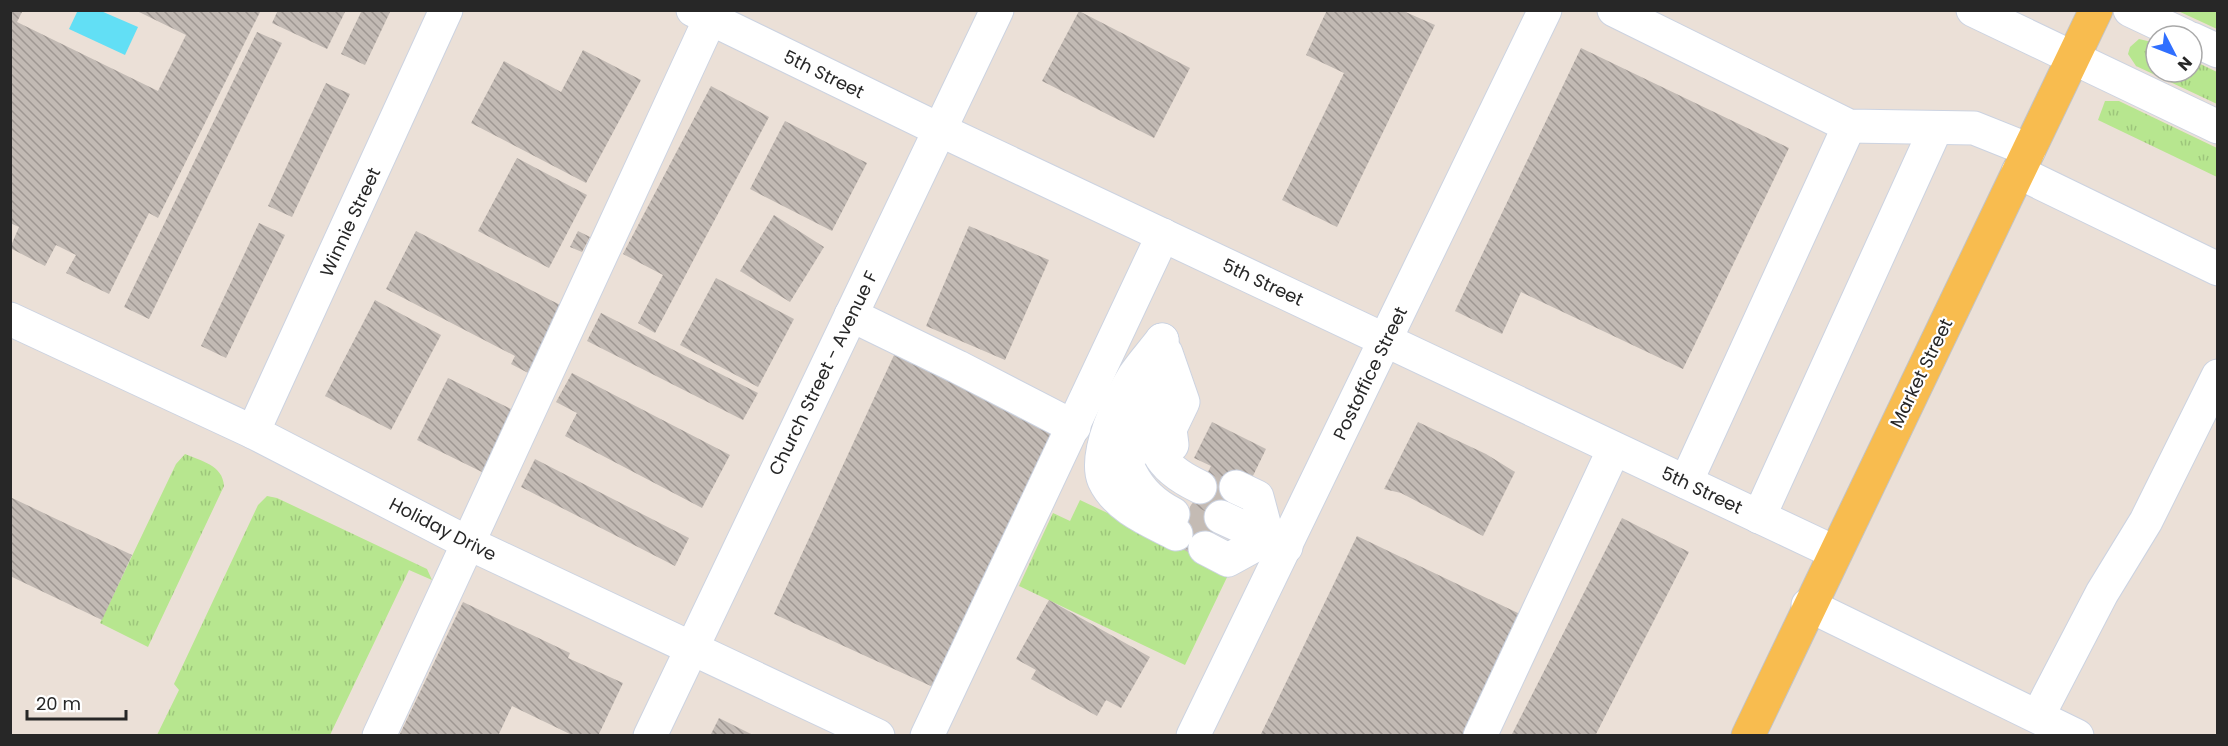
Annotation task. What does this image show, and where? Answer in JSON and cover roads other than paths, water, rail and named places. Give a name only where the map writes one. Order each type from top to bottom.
[{"type":"main road","name":"Market Street","points":[[1748,735],[1808,605],[2096,10]]},
{"type":"street","name":"Winnie Street","points":[[253,432],[446,10]]},
{"type":"street","name":"Church Street - Avenue F","points":[[650,735],[997,10]]},
{"type":"street","name":"Postoffice Street","points":[[1193,735],[1277,543],[1387,339],[1545,10]]},
{"type":"street","points":[[1614,10],[1849,126],[1974,128],[2024,161],[2217,269]]},
{"type":"street","points":[[1973,10],[2217,127]]},
{"type":"street","points":[[2130,10],[2160,24]]},
{"type":"street","name":"5th Street","points":[[701,15],[939,130],[1387,339],[1834,552]]},
{"type":"street","points":[[379,735],[468,543],[701,15]]},
{"type":"street","points":[[1686,482],[1849,126]]},
{"type":"street","points":[[1760,517],[1936,128]]},
{"type":"street","points":[[927,735],[1163,235]]},
{"type":"street","points":[[851,315],[1074,426]]},
{"type":"street","name":"Holiday Drive","points":[[10,319],[253,432],[468,543],[878,735]]},
{"type":"street","points":[[1206,510],[1164,509],[1145,494],[1126,462],[1123,435],[1127,418],[1162,340],[1183,402],[1170,429],[1170,440],[1206,510],[1235,545],[1277,543],[1257,497],[1206,510]]},
{"type":"street","points":[[2038,716],[2102,593],[2146,520],[2217,376]]},
{"type":"street","points":[[1480,735],[1614,448]]},
{"type":"street","points":[[1808,605],[2077,735]]},
{"type":"water","points":[[78,10],[101,11],[138,27],[125,55],[69,29]]},
{"type":"tunnel","points":[[1200,487],[1229,501]]},
{"type":"tunnel","points":[[1184,519],[1212,533]]}]
